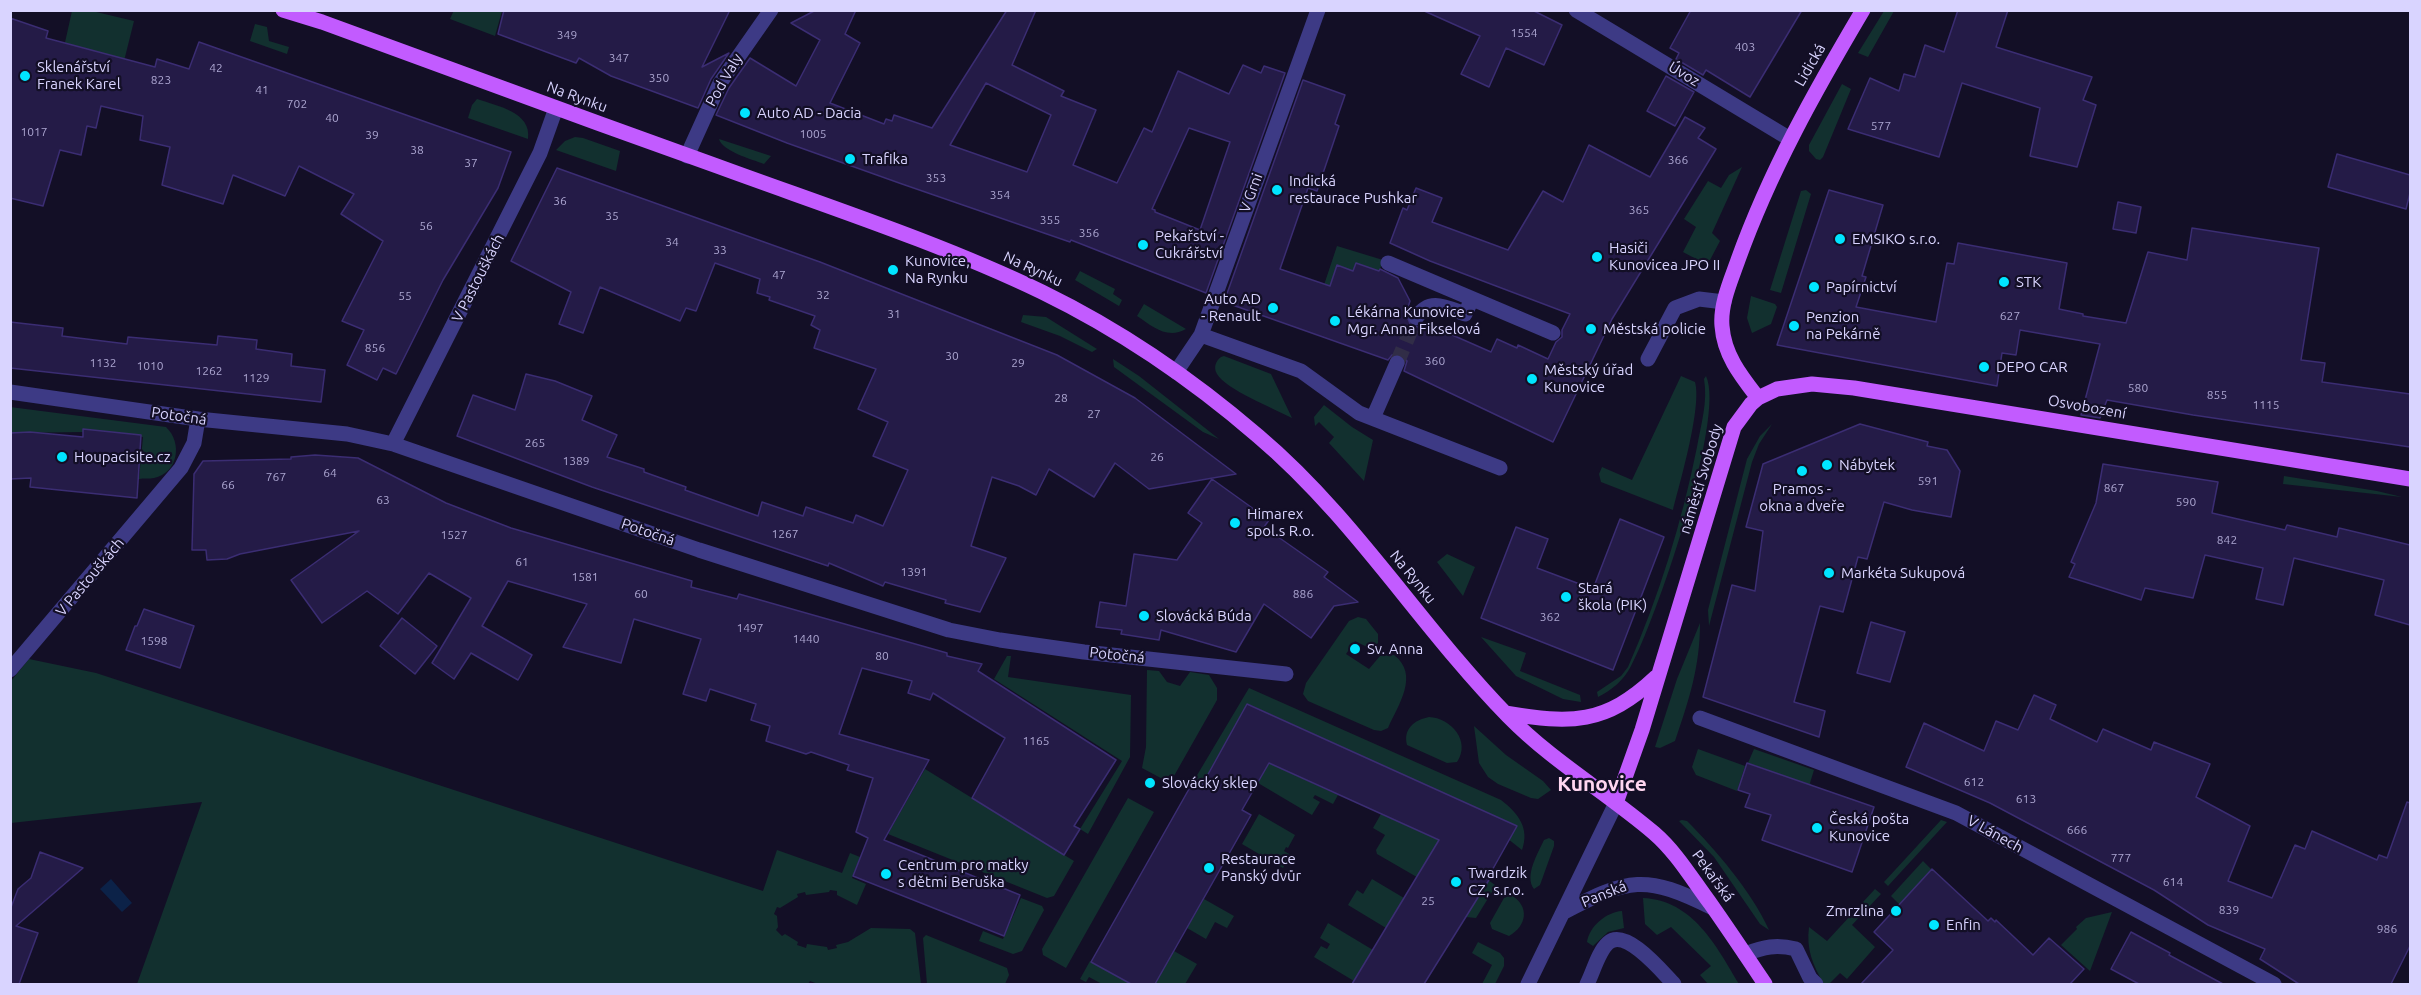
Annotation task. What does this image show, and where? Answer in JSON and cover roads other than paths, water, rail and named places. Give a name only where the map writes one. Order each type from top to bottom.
[{"type":"main road","name":"Na Rynku","points":[[283,10],[322,22],[867,220],[1001,273],[1091,318],[1176,372],[1259,436],[1316,490],[1454,656],[1505,713],[1551,757],[1616,803]]},
{"type":"main road","name":"Lidická","points":[[1790,139],[1863,10]]},
{"type":"main road","points":[[1758,398],[1728,354],[1721,323],[1724,302],[1758,205],[1790,139]]},
{"type":"main road","name":"Osvobození","points":[[1758,398],[1777,389],[1804,385],[1854,388],[2410,479]]},
{"type":"main road","name":"náměstí Svobody","points":[[1616,803],[1642,730],[1656,677],[1697,553],[1730,437],[1740,418],[1758,398]]},
{"type":"main road","name":"náměstí Svobody","points":[[1505,713],[1570,720],[1593,717],[1614,710],[1638,695],[1656,677]]},
{"type":"main road","name":"Pekařská","points":[[1616,803],[1668,847],[1687,869],[1765,984]]},
{"type":"street","name":"Pod Valy","points":[[687,156],[720,83],[771,10]]},
{"type":"street","name":"V Grni","points":[[1176,372],[1201,334],[1318,10]]},
{"type":"street","name":"Úvoz","points":[[1576,10],[1790,139]]},
{"type":"street","name":"V Pastouškách","points":[[393,444],[530,173],[556,108]]},
{"type":"street","points":[[1388,263],[1553,333]]},
{"type":"street","points":[[1416,318],[1420,310],[1432,304],[1439,304],[1465,314],[1472,298]]},
{"type":"street","points":[[1648,359],[1675,308],[1699,299],[1724,302]]},
{"type":"street","points":[[1201,334],[1300,371],[1354,410],[1500,468]]},
{"type":"street","points":[[1373,418],[1397,363]]},
{"type":"street","name":"Potočná","points":[[10,392],[198,419],[347,434],[393,444],[699,550],[950,630],[1084,652],[1286,674]]},
{"type":"street","name":"V Pastouškách","points":[[10,670],[181,468],[194,443],[198,419]]},
{"type":"street","name":"V Lánech","points":[[1700,718],[1956,813],[2274,984]]},
{"type":"street","name":"Panská","points":[[1528,984],[1616,803]]},
{"type":"street","name":"Panská","points":[[1564,912],[1598,894],[1631,883],[1648,884],[1681,892],[1713,908]]},
{"type":"street","points":[[1587,984],[1606,946],[1612,941],[1621,939],[1636,947],[1674,984]]},
{"type":"street","points":[[1745,954],[1769,945],[1782,945],[1796,949],[1815,984]]},
{"type":"water","points":[[111,879],[132,903],[122,912],[100,889]]},
{"type":"tunnel","points":[[1397,363],[1416,318]]},
{"type":"place","name":"Sklenářství Franek Karel","points":[[25,76]]},
{"type":"place","name":"Auto AD - Dacia","points":[[745,113]]},
{"type":"place","name":"Trafika","points":[[850,159]]},
{"type":"place","name":"Indická restaurace Pushkar","points":[[1277,190]]},
{"type":"place","name":"EMSIKO s.r.o.","points":[[1840,239]]},
{"type":"place","name":"Pekařství - Cukrářství","points":[[1143,245]]},
{"type":"place","name":"Hasiči Kunovicea JPO II","points":[[1597,257]]},
{"type":"place","name":"Kunovice, Na Rynku","points":[[893,270]]},
{"type":"place","name":"STK","points":[[2004,282]]},
{"type":"place","name":"Papírnictví","points":[[1814,287]]},
{"type":"place","name":"Auto AD - Renault","points":[[1273,308]]},
{"type":"place","name":"Lékárna Kunovice - Mgr. Anna Fikselová","points":[[1335,321]]},
{"type":"place","name":"Penzion na Pekárně","points":[[1794,326]]},
{"type":"place","name":"Městská policie","points":[[1591,329]]},
{"type":"place","name":"DEPO CAR","points":[[1984,367]]},
{"type":"place","name":"Městský úřad Kunovice","points":[[1532,379]]},
{"type":"place","name":"Houpacisite.cz","points":[[62,457]]},
{"type":"place","name":"Nábytek","points":[[1827,465]]},
{"type":"place","name":"Pramos - okna a dveře","points":[[1802,471]]},
{"type":"place","name":"Himarex spol.s R.o.","points":[[1235,523]]},
{"type":"place","name":"Markéta Sukupová","points":[[1829,573]]},
{"type":"place","name":"Stará škola (PIK)","points":[[1566,597]]},
{"type":"place","name":"Slovácká Búda","points":[[1144,616]]},
{"type":"place","name":"Sv. Anna","points":[[1355,649]]},
{"type":"place","name":"Slovácký sklep","points":[[1150,783]]},
{"type":"place","name":"Česká pošta Kunovice","points":[[1817,828]]},
{"type":"place","name":"Restaurace Panský dvůr","points":[[1209,868]]},
{"type":"place","name":"Centrum pro matky s dětmi Beruška","points":[[886,874]]},
{"type":"place","name":"Twardzik CZ, s.r.o.","points":[[1456,882]]},
{"type":"place","name":"Zmrzlina","points":[[1896,911]]},
{"type":"place","name":"Enfin","points":[[1934,925]]},
{"type":"district","name":"Kunovice","points":[[1602,784]]}]
